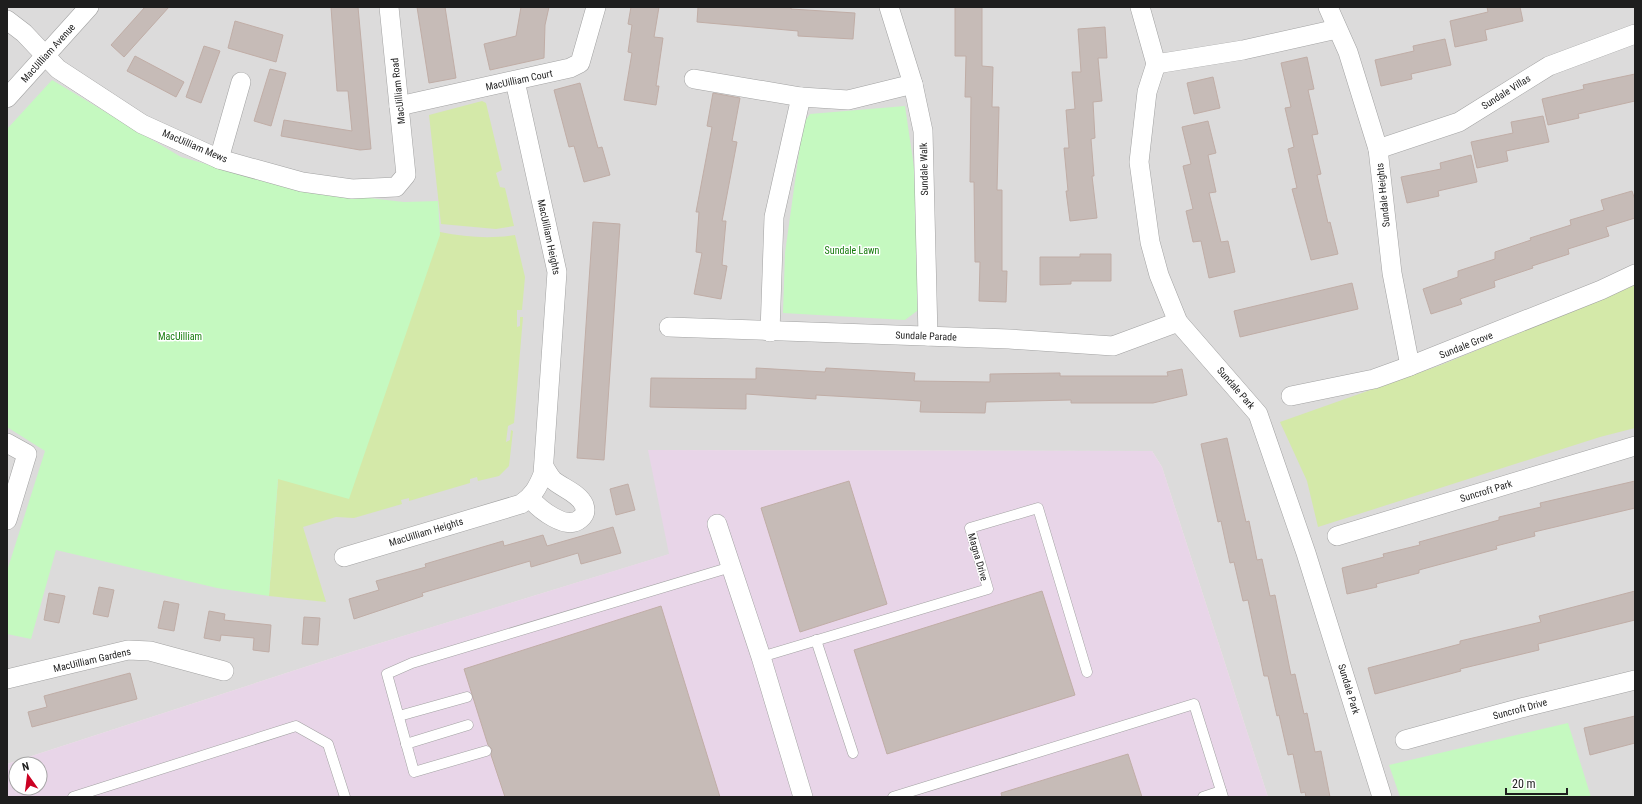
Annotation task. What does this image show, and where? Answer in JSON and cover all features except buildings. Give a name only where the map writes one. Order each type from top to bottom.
[{"type":"street","name":"MacUilliam Avenue","points":[[7,98],[89,7]]},
{"type":"street","name":"MacUilliam Road","points":[[389,7],[406,176]]},
{"type":"street","name":"MacUilliam Court","points":[[399,106],[515,81],[570,68],[580,64],[596,7]]},
{"type":"street","name":"Sundale Walk","points":[[889,7],[913,84],[923,131],[928,336]]},
{"type":"street","points":[[1140,7],[1156,64],[1243,50],[1337,29]]},
{"type":"street","name":"Sundale Heights","points":[[1328,7],[1348,52],[1378,149],[1392,273],[1410,366]]},
{"type":"street","name":"MacUilliam Mews","points":[[7,20],[46,55],[58,69],[142,124],[218,159],[302,182],[352,189],[396,187],[406,176]]},
{"type":"street","name":"Sundale Villas","points":[[1378,149],[1459,122],[1549,66],[1635,34]]},
{"type":"street","name":"Sundale Park","points":[[1156,64],[1147,92],[1139,162],[1150,242],[1159,275],[1178,322],[1258,414],[1306,553],[1382,797]]},
{"type":"street","points":[[694,79],[802,97],[848,100],[913,84]]},
{"type":"street","name":"MacUilliam Heights","points":[[344,557],[521,504],[530,498],[538,487],[543,474],[557,272],[515,81]]},
{"type":"street","points":[[218,159],[241,82]]},
{"type":"street","points":[[770,332],[774,217],[802,97]]},
{"type":"street","name":"Sundale Grove","points":[[1291,396],[1374,379],[1601,290],[1635,274]]},
{"type":"street","name":"Sundale Parade","points":[[669,327],[770,332],[1009,339],[1113,346],[1178,322]]},
{"type":"street","points":[[7,443],[27,454],[7,520]]},
{"type":"street","name":"Suncroft Park","points":[[1337,536],[1635,446]]},
{"type":"street","points":[[530,498],[542,509],[566,522],[576,522],[584,516],[585,510],[583,504],[578,498],[552,479],[544,467]]},
{"type":"street","points":[[717,524],[761,658],[803,797]]},
{"type":"street","name":"MacUilliam Gardens","points":[[7,679],[128,650],[150,651],[224,671]]},
{"type":"street","name":"Suncroft Drive","points":[[1405,740],[1525,707],[1635,680]]},
{"type":"lane","name":"Magna Drive","points":[[761,658],[816,640],[988,589],[970,528],[1038,508],[1087,672]]},
{"type":"lane","points":[[486,751],[414,772],[387,674],[412,663],[731,567]]},
{"type":"lane","points":[[816,640],[853,753]]},
{"type":"lane","points":[[398,716],[467,697]]},
{"type":"lane","points":[[893,797],[1194,704],[1222,794],[1203,797]]},
{"type":"lane","points":[[406,744],[468,724]]},
{"type":"lane","points":[[73,797],[296,726],[328,744],[345,797]]},
{"type":"shaded area","points":[[7,7],[1635,7],[1635,797],[1268,797],[1162,467],[1152,451],[649,450],[670,554],[348,653],[32,756],[8,756],[7,764]]},
{"type":"shaded area","points":[[648,450],[1152,451],[1162,467],[1268,797],[7,797],[7,764],[8,796],[48,796],[48,756],[32,756],[348,653],[669,554]]},
{"type":"green space","name":"MacUilliam","points":[[52,80],[181,157],[299,190],[404,202],[438,201],[440,235],[349,499],[278,479],[269,596],[217,588],[56,550],[31,639],[7,634],[7,571],[45,451],[7,427],[7,129]]},
{"type":"green space","points":[[482,101],[486,103],[502,170],[496,173],[500,187],[505,188],[514,226],[496,229],[441,224],[429,115]]},
{"type":"green space","name":"Sundale Lawn","points":[[905,106],[916,181],[921,308],[905,320],[783,313],[785,253],[803,124],[810,114]]},
{"type":"green space","points":[[440,232],[478,237],[515,235],[525,277],[522,310],[517,310],[517,327],[520,326],[520,317],[523,317],[514,423],[508,426],[506,442],[510,440],[511,430],[513,431],[509,466],[499,476],[478,481],[477,477],[470,479],[470,483],[409,501],[409,498],[401,500],[402,504],[354,518],[336,517],[303,527],[326,602],[269,596],[278,479],[405,334]]},
{"type":"green space","points":[[1635,285],[1635,428],[1600,437],[1318,527],[1307,481],[1280,422],[1441,365]]},
{"type":"green space","points":[[1568,723],[1591,797],[1400,797],[1389,765]]}]
